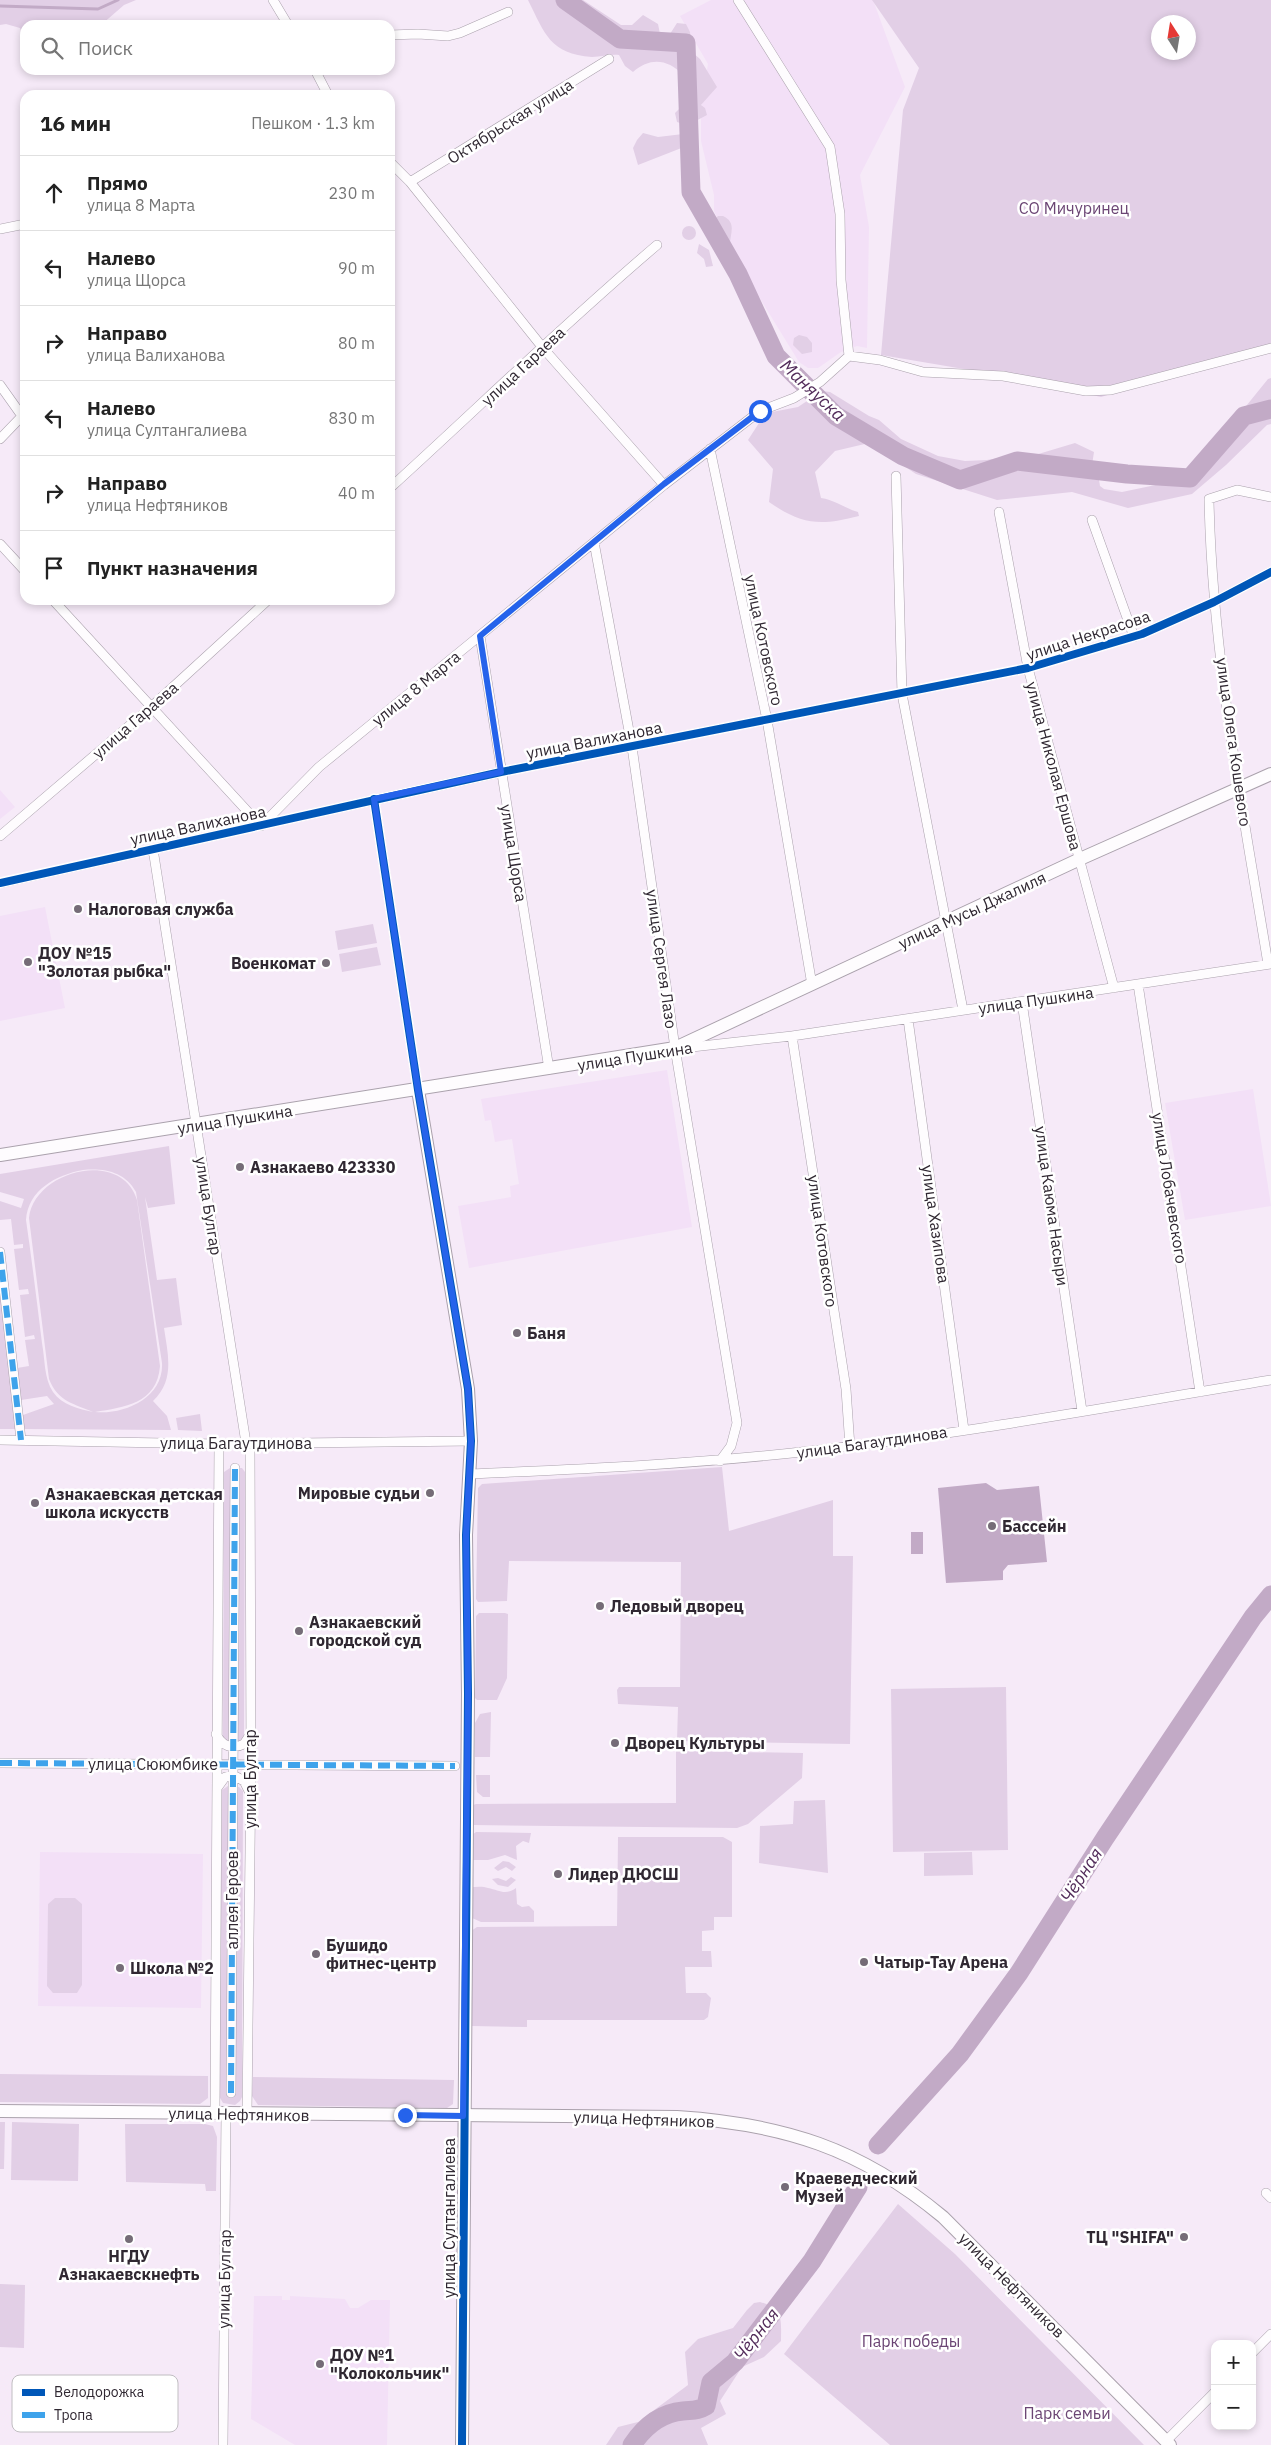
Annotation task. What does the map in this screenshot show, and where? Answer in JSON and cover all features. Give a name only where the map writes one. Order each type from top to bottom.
[{"type":"street","points":[[273,0],[285,20]]},
{"type":"street","points":[[738,0],[830,147],[840,214],[842,280],[849,356],[880,360],[923,372],[1003,376],[1086,391],[1111,390],[1271,348]]},
{"type":"street","points":[[395,35],[448,36],[460,33],[508,12]]},
{"type":"street","name":"Октябрьская улица","points":[[410,182],[609,60]]},
{"type":"street","points":[[318,75],[325,90]]},
{"type":"street","points":[[395,167],[410,182],[544,348],[664,484]]},
{"type":"street","points":[[0,229],[20,225]]},
{"type":"street","name":"улица Гараева","points":[[395,483],[544,348],[591,301],[657,246]]},
{"type":"street","name":"улица 8 Марта","points":[[261,826],[319,767],[664,484],[760,411],[794,398],[820,382],[849,356]]},
{"type":"street","points":[[0,385],[20,411]]},
{"type":"street","points":[[0,439],[20,418]]},
{"type":"street","name":"улица Котовского","points":[[710,449],[767,720],[812,985]]},
{"type":"street","points":[[896,476],[902,694],[964,1010]]},
{"type":"street","name":"улица Олега Кошевого","points":[[1269,964],[1239,788],[1214,602],[1209,498],[1237,490],[1271,497]]},
{"type":"street","name":"улица Николая Ершова","points":[[999,512],[1028,668],[1114,988]]},
{"type":"street","points":[[1092,520],[1134,637]]},
{"type":"street","name":"улица Сергея Лазо","points":[[594,542],[632,747],[675,1048],[736,1423],[731,1446],[720,1461]]},
{"type":"street","points":[[0,544],[20,566]]},
{"type":"street","name":"улица Некрасова","points":[[902,694],[1028,668],[1134,637],[1214,602],[1271,572]]},
{"type":"street","points":[[57,605],[261,826]]},
{"type":"street","name":"улица Гараева","points":[[0,836],[150,708],[263,605]]},
{"type":"street","name":"улица Щорса","points":[[480,636],[549,1069]]},
{"type":"street","name":"улица Валиханова","points":[[0,883],[501,772],[902,694]]},
{"type":"street","name":"улица Мусы Джалиля","points":[[675,1048],[1080,859],[1271,774]]},
{"type":"street","name":"улица Султангалиева","points":[[374,799],[418,1090],[468,1389],[471,1441],[466,1535],[468,1694],[463,2116],[462,2445]]},
{"type":"street","name":"улица Булгар","points":[[152,849],[248,1443],[251,1765],[247,2114]]},
{"type":"street","name":"улица Пушкина","points":[[0,1156],[675,1048],[792,1036],[1269,964]]},
{"type":"street","name":"улица Лобачевского","points":[[1138,984],[1200,1392]]},
{"type":"street","name":"улица Каюма Насыри","points":[[1022,1002],[1082,1411]]},
{"type":"street","name":"улица Хазипова","points":[[908,1019],[964,1430]]},
{"type":"street","name":"улица Котовского","points":[[792,1036],[846,1389],[850,1446]]},
{"type":"street","points":[[0,1252],[21,1440]]},
{"type":"street","name":"улица Багаутдинова","points":[[470,1474],[720,1461],[850,1446],[964,1430],[1271,1380]]},
{"type":"street","name":"улица Багаутдинова","points":[[0,1440],[220,1444],[471,1441]]},
{"type":"street","name":"улица Булгар","points":[[220,1444],[216,1794],[222,2445]]},
{"type":"street","name":"аллея Героев","points":[[231,2093],[235,1468]]},
{"type":"street","points":[[216,1734],[222,1743],[233,1747],[244,1744],[250,1735]]},
{"type":"street","name":"улица Сююмбике","points":[[0,1763],[455,1766]]},
{"type":"street","points":[[216,1794],[222,1780],[233,1775],[244,1781],[250,1794]]},
{"type":"street","name":"улица Нефтяников","points":[[0,2111],[711,2119],[766,2128],[813,2140],[834,2148],[889,2177],[918,2196],[943,2217],[1168,2443]]},
{"type":"street","points":[[1256,2349],[1271,2334]]},
{"type":"street","points":[[1168,2443],[1211,2396]]},
{"type":"shaded area","points":[[711,0],[873,0],[905,87],[860,175],[869,227],[867,348],[857,346],[841,352],[818,368],[808,368],[799,362],[737,261],[714,211],[714,195],[701,141],[701,109],[708,64],[680,16]]},
{"type":"shaded area","points":[[0,790],[15,807],[0,819]]},
{"type":"shaded area","name":"ДОУ №15 \"Золотая рыбка\"","points":[[45,907],[65,1008],[0,1021],[0,916]]},
{"type":"shaded area","points":[[667,1070],[692,1227],[469,1268],[458,1206],[511,1197],[510,1186],[519,1184],[512,1139],[495,1142],[491,1120],[485,1121],[481,1099]]},
{"type":"shaded area","points":[[1253,1089],[1271,1206],[1185,1220],[1165,1103]]},
{"type":"shaded area","name":"Бассейн","points":[[986,1483],[997,1490],[1039,1486],[1047,1562],[1008,1565],[1003,1571],[1003,1580],[946,1583],[938,1488]]},
{"type":"shaded area","points":[[911,1532],[923,1532],[923,1554],[911,1554]]},
{"type":"shaded area","name":"Школа №2","points":[[40,1852],[203,1854],[201,2008],[38,2006]]},
{"type":"shaded area","name":"ДОУ №1 \"Колокольчик\"","points":[[254,2296],[282,2296],[282,2300],[290,2300],[290,2296],[345,2299],[350,2308],[358,2308],[371,2300],[390,2300],[387,2445],[295,2445],[251,2419]]},
{"type":"green space","points":[[0,0],[136,0],[124,5],[107,20],[20,20],[20,28],[6,24],[0,25]]},
{"type":"green space","points":[[528,0],[583,0],[621,25],[632,25],[643,15],[658,24],[660,34],[663,35],[670,34],[677,23],[686,24],[690,32],[692,52],[700,59],[717,87],[701,105],[705,108],[707,115],[690,124],[684,147],[638,165],[633,148],[643,133],[658,137],[683,134],[686,125],[677,122],[675,113],[681,107],[683,75],[665,63],[652,62],[639,67],[633,72],[625,66],[619,55],[592,57],[567,52],[558,47],[545,32]]},
{"type":"green space","name":"СО Мичуринец","points":[[872,0],[1271,0],[1271,344],[1101,397],[1017,378],[881,355],[903,110],[919,68]]},
{"type":"green space","points":[[718,216],[728,219],[732,226],[730,247],[734,250],[732,257],[720,251],[711,234],[713,222]]},
{"type":"green space","points":[[689,226],[694,228],[696,233],[694,238],[689,240],[684,238],[682,233],[684,228]]},
{"type":"green space","points":[[699,244],[709,250],[713,266],[706,267],[704,259],[697,253]]},
{"type":"green space","points":[[799,335],[807,337],[812,343],[812,352],[802,354],[793,345],[794,338]]},
{"type":"green space","points":[[1271,378],[1271,424],[1267,425],[1226,465],[1192,494],[1128,508],[1072,492],[997,500],[916,474],[869,443],[835,451],[815,472],[821,498],[831,500],[858,512],[859,516],[833,521],[812,521],[792,515],[769,502],[773,469],[748,440],[759,423],[772,412],[798,407],[822,391],[830,392],[879,420],[901,439],[938,456],[965,461],[987,460],[1009,456],[1035,455],[1075,443],[1094,452],[1092,465],[1100,486],[1104,489],[1122,492],[1170,482],[1204,458],[1268,379]]},
{"type":"green space","points":[[373,924],[377,943],[338,950],[335,931]]},
{"type":"green space","points":[[377,947],[381,965],[342,972],[339,954]]},
{"type":"green space","points":[[169,1146],[175,1204],[148,1208],[145,1197],[157,1280],[176,1278],[182,1325],[164,1328],[168,1357],[167,1376],[165,1385],[153,1401],[167,1416],[171,1430],[24,1429],[23,1415],[54,1404],[47,1396],[21,1400],[17,1368],[29,1366],[25,1340],[35,1339],[34,1335],[25,1337],[20,1295],[29,1294],[28,1289],[19,1290],[14,1249],[23,1248],[23,1244],[14,1245],[11,1219],[0,1220],[0,1201],[21,1208],[24,1199],[0,1192],[0,1174]],"holes":[[[97,1170],[79,1172],[61,1178],[46,1188],[34,1202],[29,1218],[49,1379],[57,1393],[62,1397],[93,1412],[66,1403],[50,1387],[45,1369],[26,1220],[32,1200],[45,1186],[54,1180],[73,1172]],[[97,1170],[107,1171],[120,1176],[126,1180],[136,1192],[162,1363],[161,1375],[156,1386],[149,1395],[129,1407],[118,1411],[106,1412],[95,1412],[128,1405],[146,1396],[153,1389],[158,1379],[160,1366],[137,1200],[128,1184],[114,1174]]]},
{"type":"green space","points":[[0,1282],[16,1429],[0,1429]]},
{"type":"green space","points":[[200,1414],[202,1431],[178,1430],[176,1418]]},
{"type":"green space","points":[[722,1467],[729,1531],[833,1500],[833,1556],[853,1556],[850,1744],[677,1741],[678,1707],[618,1704],[617,1690],[619,1687],[680,1687],[681,1562],[509,1561],[507,1601],[478,1602],[476,1599],[478,1488],[482,1484]]},
{"type":"green space","points":[[230,1468],[242,1468],[245,1472],[244,1739],[241,1742],[229,1743],[223,1738],[224,1472]]},
{"type":"green space","points":[[479,1613],[508,1614],[507,1678],[497,1700],[477,1700],[475,1698],[476,1616]]},
{"type":"green space","points":[[1006,1687],[1008,1850],[893,1852],[891,1689]]},
{"type":"green space","points":[[491,1712],[490,1757],[475,1757],[475,1723],[480,1714]]},
{"type":"green space","points":[[676,1751],[803,1753],[802,1778],[748,1824],[737,1828],[473,1825],[473,1805],[476,1804],[676,1803]]},
{"type":"green space","points":[[476,1775],[490,1775],[490,1797],[483,1797],[477,1792]]},
{"type":"green space","points":[[228,1786],[239,1787],[243,1791],[242,2097],[235,2105],[223,2103],[219,2096],[222,1790]]},
{"type":"green space","points":[[825,1800],[828,1873],[759,1863],[760,1826],[793,1824],[794,1801]]},
{"type":"green space","points":[[476,1832],[531,1833],[529,1843],[523,1841],[516,1846],[517,1860],[505,1855],[488,1860],[471,1860],[472,1835]]},
{"type":"green space","points":[[618,1837],[723,1837],[732,1842],[732,1917],[714,1917],[714,1930],[702,1931],[702,1951],[711,1951],[712,1967],[685,1967],[686,1993],[706,1993],[711,1998],[708,2017],[704,2020],[527,2020],[527,2027],[472,2026],[471,1931],[477,1927],[617,1926]]},
{"type":"green space","points":[[972,1852],[973,1875],[924,1876],[924,1853]]},
{"type":"green space","points":[[503,1861],[509,1862],[516,1867],[512,1871],[506,1867],[498,1871],[494,1868]]},
{"type":"green space","points":[[511,1877],[516,1880],[508,1887],[498,1885],[492,1879],[498,1878],[506,1881]]},
{"type":"green space","points":[[470,1887],[484,1887],[502,1892],[509,1892],[516,1888],[517,1904],[522,1907],[529,1906],[534,1911],[534,1922],[481,1922],[470,1917]]},
{"type":"green space","points":[[55,1898],[75,1898],[82,1904],[82,1985],[77,1993],[53,1993],[47,1986],[48,1904]]},
{"type":"green space","points":[[0,2074],[208,2076],[208,2098],[200,2104],[0,2102]]},
{"type":"green space","points":[[253,2077],[454,2080],[453,2104],[447,2108],[258,2105],[252,2096]]},
{"type":"green space","points":[[0,2122],[5,2122],[4,2169],[0,2169]]},
{"type":"green space","points":[[12,2122],[79,2124],[78,2181],[11,2180]]},
{"type":"green space","points":[[125,2124],[205,2124],[213,2126],[217,2137],[216,2191],[206,2191],[205,2184],[126,2182]]},
{"type":"green space","name":"Парк победы","points":[[898,2204],[955,2254],[1144,2445],[890,2445],[784,2354]]},
{"type":"green space","points":[[0,2284],[25,2285],[24,2348],[0,2347]]},
{"type":"green space","points":[[760,2302],[773,2308],[780,2316],[781,2341],[764,2357],[742,2367],[720,2401],[726,2414],[701,2428],[708,2445],[606,2445],[618,2427],[638,2422],[688,2385],[685,2352],[698,2339],[733,2328],[754,2303]]},
{"type":"waterway","points":[[0,6],[98,9],[118,0]]},
{"type":"waterway","name":"Маняуска","points":[[565,0],[620,39],[686,43],[691,192],[738,274],[776,356],[836,416],[903,456],[960,480],[1017,461],[1127,474],[1190,478],[1244,416],[1271,409]]},
{"type":"waterway","name":"Чёрная","points":[[878,2145],[960,2054],[1019,1973],[1105,1838],[1253,1617],[1271,1595]]},
{"type":"waterway","name":"Чёрная","points":[[632,2445],[642,2432],[660,2418],[675,2412],[698,2410],[706,2406],[711,2382],[735,2362],[812,2261],[858,2187]]},
{"type":"marked path","points":[[0,1252],[21,1440]]},
{"type":"marked path","points":[[231,2093],[235,1468]]},
{"type":"marked path","points":[[0,1763],[455,1766]]},
{"type":"cycle path","points":[[0,883],[501,772],[1028,668],[1142,634],[1214,602],[1271,572]]},
{"type":"cycle path","points":[[374,799],[418,1090],[468,1389],[471,1441],[466,1535],[468,1694],[462,2445]]},
{"type":"place","name":"Налоговая служба","points":[[78,909]]},
{"type":"place","name":"ДОУ №15 \"Золотая рыбка\"","points":[[28,962]]},
{"type":"place","name":"Военкомат","points":[[326,963]]},
{"type":"place","name":"Азнакаево 423330","points":[[240,1167]]},
{"type":"place","name":"Баня","points":[[517,1333]]},
{"type":"place","name":"Мировые судьи","points":[[430,1493]]},
{"type":"place","name":"Азнакаевская детская школа искусств","points":[[35,1503]]},
{"type":"place","name":"Бассейн","points":[[992,1526]]},
{"type":"place","name":"Ледовый дворец","points":[[600,1606]]},
{"type":"place","name":"Азнакаевский городской суд","points":[[299,1631]]},
{"type":"place","name":"Дворец Культуры","points":[[615,1743]]},
{"type":"place","name":"Лидер ДЮСШ","points":[[558,1874]]},
{"type":"place","name":"Бушидо фитнес-центр","points":[[316,1954]]},
{"type":"place","name":"Чатыр-Тау Арена","points":[[864,1962]]},
{"type":"place","name":"Школа №2","points":[[120,1968]]},
{"type":"place","name":"Краеведческий Музей","points":[[785,2187]]},
{"type":"place","name":"ТЦ \"SHIFA\"","points":[[1184,2237]]},
{"type":"place","name":"НГДУ Азнакаевскнефть","points":[[129,2239]]},
{"type":"place","name":"ДОУ №1 \"Колокольчик\"","points":[[320,2364]]},
{"type":"route","points":[[405,2115],[463,2116],[468,1694],[466,1535],[471,1434],[468,1389],[418,1090],[374,799],[501,772],[480,636],[664,484],[760,411]]},
{"type":"park label","name":"Парк семьи","points":[[1067,2413]]}]
